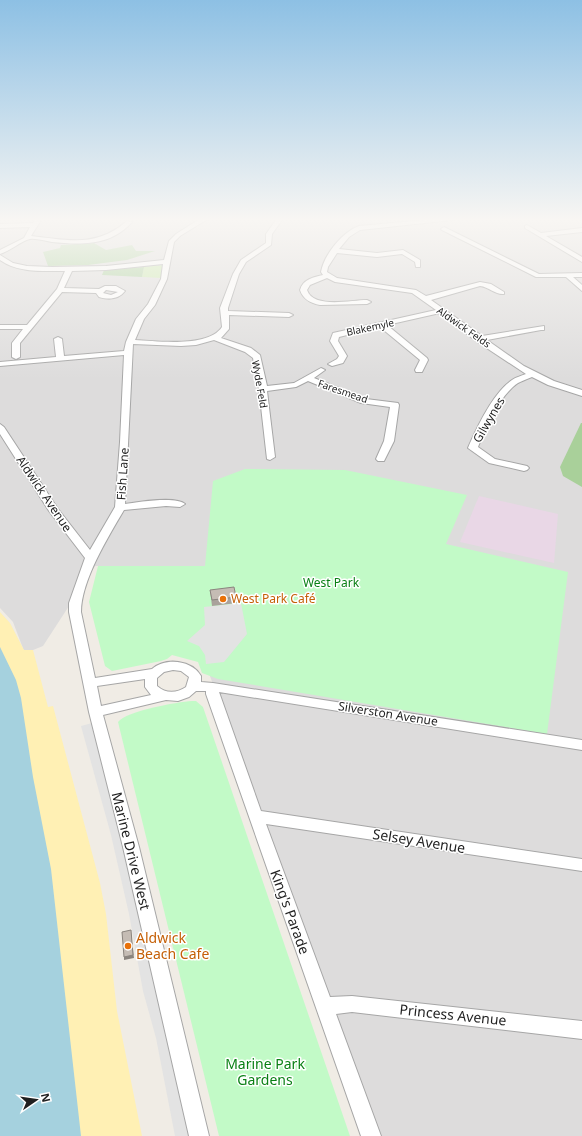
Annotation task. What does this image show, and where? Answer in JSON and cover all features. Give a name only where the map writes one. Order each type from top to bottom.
[{"type":"street","points":[[16,357],[16,343],[60,290],[67,273]]},
{"type":"street","name":"Fish Lane","points":[[90,683],[75,612],[75,603],[90,558],[120,507],[125,442],[128,352],[130,342],[140,319],[151,305],[161,286],[165,273]]},
{"type":"street","points":[[130,342],[191,343],[208,341],[220,335],[225,328],[226,313],[224,308],[237,273]]},
{"type":"street","points":[[325,273],[328,276],[308,282],[304,287],[304,292],[307,297],[315,302],[367,302]]},
{"type":"street","points":[[530,273],[538,276],[582,275]]},
{"type":"street","name":"Aldwick Felds","points":[[328,276],[335,280],[414,291],[479,339],[531,374],[551,383],[582,393]]},
{"type":"street","points":[[569,276],[582,289]]},
{"type":"street","points":[[424,299],[480,284],[489,285],[502,293]]},
{"type":"street","points":[[60,290],[100,291]]},
{"type":"street","name":"Blakemyle","points":[[332,364],[340,361],[343,356],[334,341],[336,335],[440,311]]},
{"type":"street","points":[[226,313],[289,315]]},
{"type":"street","points":[[382,325],[424,360],[419,370]]},
{"type":"street","points":[[0,326],[29,327]]},
{"type":"street","points":[[479,339],[541,328]]},
{"type":"street","name":"Wyde Feld","points":[[215,338],[248,350],[257,357],[263,389],[270,457]]},
{"type":"street","points":[[58,339],[60,358]]},
{"type":"street","points":[[0,364],[123,353]]},
{"type":"street","points":[[263,389],[296,385],[322,370]]},
{"type":"street","name":"Gilwynes","points":[[524,468],[492,461],[473,448],[484,425],[503,394],[514,382],[531,374]]},
{"type":"street","name":"Faresmead","points":[[307,378],[364,400],[406,407]]},
{"type":"street","points":[[380,458],[389,441],[395,405]]},
{"type":"street","name":"Aldwick Avenue","points":[[0,427],[30,475],[77,543],[90,558]]},
{"type":"street","points":[[120,507],[166,503],[180,504]]},
{"type":"street","points":[[173,666],[186,668],[195,676],[193,686],[184,694],[172,697],[159,694],[151,687],[150,682],[155,673],[160,669],[173,666]]},
{"type":"street","points":[[90,683],[155,673]]},
{"type":"street","name":"Marine Drive West","points":[[90,683],[96,712],[131,847],[199,1136]]},
{"type":"street","name":"Silverston Avenue","points":[[193,686],[213,687],[582,745]]},
{"type":"street","name":"King's Parade","points":[[213,687],[212,694],[371,1136]]},
{"type":"street","points":[[96,712],[165,696]]},
{"type":"street","name":"Selsey Avenue","points":[[255,816],[582,865]]},
{"type":"street","name":"Princess Avenue","points":[[325,1006],[352,1004],[582,1030]]},
{"type":"shaded area","points":[[0,273],[582,273],[582,1136],[379,1136],[207,668],[200,609],[204,566],[95,566],[43,646],[33,650],[24,651],[13,622],[0,608]]},
{"type":"shaded area","points":[[479,496],[558,514],[554,563],[460,542]]},
{"type":"shaded area","points":[[241,603],[247,634],[224,662],[206,664],[205,655],[199,646],[187,641],[205,625],[204,607]]},
{"type":"shaded area","points":[[92,723],[120,828],[191,1136],[175,1136],[156,1038],[143,991],[129,914],[111,835],[81,726]]},
{"type":"green space","points":[[103,273],[143,273],[142,277],[102,275]]},
{"type":"green space","points":[[143,273],[162,273],[162,278],[142,277]]},
{"type":"green space","points":[[581,423],[582,487],[563,476],[560,467]]},
{"type":"green space","name":"West Park","points":[[245,469],[345,470],[467,495],[446,544],[568,572],[547,734],[218,679],[202,673],[198,662],[172,655],[161,661],[112,671],[105,666],[89,602],[98,566],[205,566],[213,481]]},
{"type":"green space","name":"Marine Park Gardens","points":[[196,701],[203,707],[350,1136],[219,1136],[118,722],[131,714],[141,711],[164,705]]},
{"type":"sand","points":[[0,612],[10,623],[24,650],[33,650],[48,707],[53,706],[100,883],[106,914],[117,1011],[142,1136],[0,1136]]},
{"type":"water","points":[[0,647],[16,680],[21,698],[33,777],[51,869],[81,1136],[0,1136]]},
{"type":"building","points":[[234,587],[236,597],[212,600],[210,590]]},
{"type":"building","name":"Aldwick Beach Cafe","points":[[131,930],[133,955],[124,957],[122,932]]},
{"type":"place","name":"West Park Café","points":[[223,599]]},
{"type":"place","name":"Aldwick Beach Cafe","points":[[128,946]]}]
